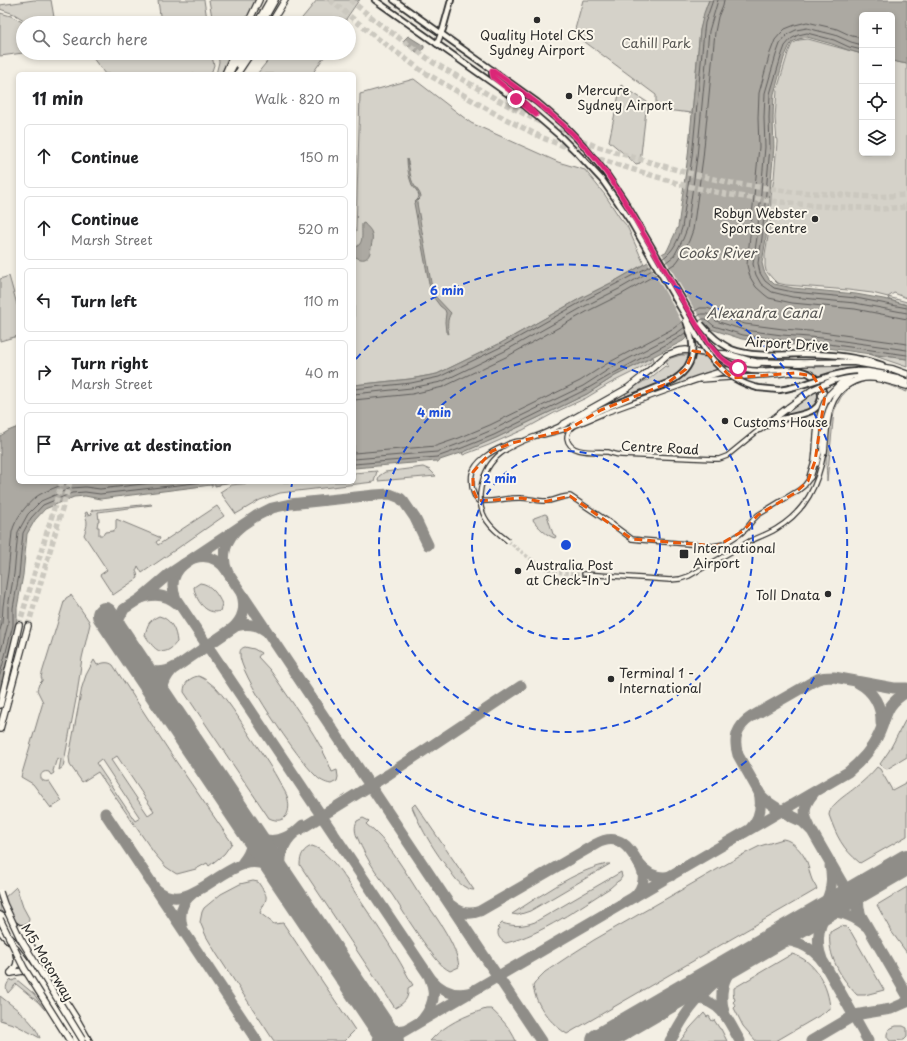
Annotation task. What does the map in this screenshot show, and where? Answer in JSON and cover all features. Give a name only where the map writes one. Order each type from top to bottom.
[{"type":"highway","points":[[251,16],[259,0]]},
{"type":"highway","points":[[261,16],[270,0]]},
{"type":"highway","points":[[266,16],[275,0]]},
{"type":"highway","points":[[275,16],[285,0]]},
{"type":"highway","points":[[226,72],[231,60]]},
{"type":"highway","points":[[230,72],[236,60]]},
{"type":"highway","points":[[236,72],[242,60]]},
{"type":"highway","points":[[237,72],[246,60]]},
{"type":"highway","points":[[562,425],[628,388],[667,355],[678,351],[686,350],[704,353],[727,354],[756,362],[801,363]]},
{"type":"highway","points":[[689,382],[718,373],[757,364],[854,362],[893,369]]},
{"type":"highway","name":"Airport Drive","points":[[893,369],[907,374]]},
{"type":"highway","points":[[760,429],[789,407],[824,384],[856,372],[897,378],[907,382]]},
{"type":"highway","points":[[820,453],[818,428],[820,416],[827,396],[844,381],[853,376],[866,374]]},
{"type":"highway","points":[[809,479],[815,461],[825,440],[831,405],[836,395],[845,386],[861,379],[870,378],[907,386]]},
{"type":"highway","points":[[0,704],[19,625]]},
{"type":"highway","points":[[0,728],[28,626]]},
{"type":"highway","name":"M5 Motorway","points":[[0,892],[20,938],[80,1040]]},
{"type":"highway","points":[[0,915],[19,928],[26,928],[24,936],[89,1041]]},
{"type":"highway","points":[[0,919],[35,954]]},
{"type":"highway","name":"M5 Motorway","points":[[0,919],[24,968],[70,1041]]},
{"type":"highway","points":[[0,931],[15,947],[80,1040]]},
{"type":"highway","points":[[5,936],[14,951],[18,963],[16,968],[11,973],[23,971],[36,977]]},
{"type":"main road","points":[[375,0],[516,99],[561,137],[579,155],[603,181],[622,208],[706,351],[712,360],[727,374],[752,387],[773,390],[800,386],[840,373],[874,371],[897,378]]},
{"type":"main road","points":[[394,0],[546,109],[583,144],[615,186],[708,343],[719,356],[728,363],[738,368],[747,370],[795,370],[805,372],[814,377],[822,386],[827,396],[825,440]]},
{"type":"main road","points":[[437,44],[442,34],[451,0]]},
{"type":"main road","points":[[492,70],[493,77],[522,101],[536,115]]},
{"type":"main road","name":"Airport Drive","points":[[684,302],[710,334],[731,349],[752,354],[804,354],[842,357],[870,362],[893,369]]},
{"type":"main road","points":[[571,427],[577,422],[601,410],[666,384],[678,377],[686,369],[691,360],[693,345],[692,338],[679,305]]},
{"type":"main road","points":[[760,429],[779,420],[806,413],[816,408],[821,401],[822,394],[814,377]]},
{"type":"main road","points":[[562,425],[616,401],[642,394]]},
{"type":"street","points":[[534,437],[566,430],[605,412],[689,382],[706,379],[794,372],[814,377]]},
{"type":"street","points":[[562,425],[534,437],[512,443],[492,451],[484,457],[473,472],[472,481],[474,494],[478,501],[522,498],[543,502],[571,496],[632,539],[717,546],[724,544],[740,534],[758,515],[799,490],[809,479]]},
{"type":"street","name":"Centre Road","points":[[571,427],[567,434],[568,442],[579,450],[609,452],[621,455],[712,460],[727,456],[760,429]]},
{"type":"street","points":[[508,541],[494,530],[486,520],[481,507],[481,486],[488,467],[495,458],[522,441]]},
{"type":"street","points":[[584,574],[670,580],[689,576],[784,524],[797,512],[816,484],[822,465],[820,453]]},
{"type":"highlighted area","points":[[693,351],[707,353],[732,378],[795,373],[813,376],[825,395],[815,461],[808,481],[795,493],[758,515],[743,531],[717,546],[632,539],[570,496],[543,502],[521,498],[478,501],[473,490],[473,472],[492,451],[512,443],[567,430],[601,410],[666,384],[686,369]]},
{"type":"green space","points":[[34,0],[51,0],[54,16],[17,16],[0,9],[0,5]]},
{"type":"green space","points":[[158,0],[204,0],[207,16],[160,16]]},
{"type":"green space","points":[[209,0],[256,0],[248,16],[212,16]]},
{"type":"green space","points":[[317,0],[359,0],[348,16],[304,16]]},
{"type":"green space","name":"Cahill Park","points":[[583,0],[709,0],[700,30],[692,113],[656,109],[656,95],[574,33]]},
{"type":"green space","points":[[0,13],[16,19],[16,54],[0,56]]},
{"type":"green space","points":[[808,39],[859,53],[859,156],[895,156],[895,62],[907,64],[907,298],[894,293],[888,297],[848,290],[786,285],[777,283],[766,271],[765,254],[770,225],[771,196],[777,142],[775,118],[777,90],[788,53],[792,44],[799,40]]},
{"type":"green space","points":[[94,60],[213,60],[214,65],[212,72],[103,72]]},
{"type":"green space","points":[[219,60],[228,60],[222,72],[216,72]]},
{"type":"green space","points":[[268,60],[322,60],[313,72],[259,72]]},
{"type":"green space","points":[[414,79],[471,123],[558,162],[585,170],[627,226],[644,264],[501,343],[437,374],[410,379],[356,385],[356,231],[360,94]]},
{"type":"green space","points":[[621,85],[647,102],[640,163],[636,164],[609,141]]},
{"type":"green space","points":[[9,276],[16,301],[16,337],[0,341],[0,279]]},
{"type":"green space","points":[[888,297],[907,302],[907,305],[889,300]]},
{"type":"green space","points":[[869,354],[907,359],[907,367]]},
{"type":"green space","points":[[681,355],[689,355],[681,369],[683,370],[674,378],[626,396],[625,393],[648,380],[665,366],[667,367],[667,363],[665,363],[671,358]]},
{"type":"green space","points":[[695,355],[708,357],[730,357],[747,363],[747,365],[702,374],[702,376],[664,389],[675,383],[686,374],[693,363]]},
{"type":"green space","points":[[653,357],[654,360],[586,398],[523,430],[463,455],[462,452],[496,438],[587,394],[615,376]]},
{"type":"green space","points":[[812,365],[814,367],[858,366],[877,369],[854,369],[819,377],[808,370],[797,367],[760,368],[760,374],[725,378],[724,374],[757,367]]},
{"type":"green space","points":[[873,380],[907,389],[907,392],[880,382],[866,381],[849,388],[841,397],[834,411],[827,481],[826,447],[829,421],[835,402],[846,389],[856,382]]},
{"type":"green space","points":[[815,392],[818,394],[817,400],[810,408],[784,417],[783,415]]},
{"type":"green space","points":[[423,467],[430,470],[436,476],[378,481],[379,476],[385,472]]},
{"type":"green space","points":[[377,471],[374,482],[280,493],[260,500],[236,514],[220,492],[231,485],[241,484],[356,484],[356,473]]},
{"type":"green space","points":[[152,505],[98,512],[99,521],[97,527],[99,527],[99,535],[103,535],[105,532],[116,529],[116,519],[159,537],[160,539],[156,542],[158,545],[217,506],[224,516],[142,573],[138,566],[136,571],[138,578],[113,595],[100,575],[107,570],[84,535],[87,523],[85,513],[87,512],[88,515],[92,514],[91,511],[93,510]]},
{"type":"green space","points":[[545,514],[547,515],[553,534],[556,536],[555,538],[543,531],[533,520],[534,518]]},
{"type":"green space","points":[[200,583],[208,585],[216,594],[222,604],[220,611],[210,611],[206,609],[199,601],[194,587]]},
{"type":"green space","points":[[71,595],[90,624],[82,658],[77,694],[63,767],[59,770],[61,759],[57,758],[53,771],[54,773],[51,775],[49,772],[41,774],[41,779],[49,781],[62,801],[51,808],[33,784],[21,777],[43,702],[37,690],[42,681],[41,677],[64,602],[66,598]]},
{"type":"green space","points":[[159,616],[170,622],[174,629],[177,642],[166,651],[155,648],[145,635],[149,623]]},
{"type":"green space","points":[[245,647],[254,649],[261,653],[258,657],[270,670],[307,724],[321,747],[332,772],[337,770],[337,781],[331,784],[318,778],[283,735],[248,678],[240,653],[241,649]]},
{"type":"green space","points":[[94,660],[97,665],[107,663],[113,665],[175,760],[232,843],[224,854],[209,866],[207,863],[196,869],[177,874],[166,867],[154,853],[98,772],[82,782],[70,765],[69,757],[82,687],[86,675]],"holes":[[[117,756],[154,811],[148,815],[111,760]],[[101,759],[140,818],[135,821],[96,763]]]},
{"type":"green space","points":[[198,676],[216,688],[238,716],[275,773],[286,794],[289,807],[286,816],[283,819],[275,820],[269,818],[184,692],[188,681]]},
{"type":"green space","points":[[907,717],[907,757],[887,769],[880,764],[889,751]]},
{"type":"green space","points":[[877,767],[880,769],[892,790],[907,782],[907,836],[860,863],[844,847],[829,815],[836,803],[870,775]]},
{"type":"green space","points":[[415,804],[474,890],[463,886],[455,878],[439,856],[424,833],[416,816],[412,807]]},
{"type":"green space","points":[[363,818],[369,821],[366,824],[384,841],[390,849],[449,937],[454,948],[459,967],[450,971],[437,960],[418,935],[374,868],[357,837],[355,826],[357,821]]},
{"type":"green space","points":[[783,839],[794,844],[803,855],[807,862],[811,878],[817,889],[567,1034],[555,1025],[545,1014],[537,1001],[533,986],[545,972],[594,940],[744,854],[760,846]]},
{"type":"green space","points":[[312,846],[327,855],[348,881],[389,943],[413,985],[408,988],[407,998],[395,1008],[300,865],[303,853],[306,849]]},
{"type":"green space","points":[[610,864],[530,911],[518,915],[512,914],[539,896],[569,879],[591,869]]},
{"type":"green space","points":[[621,872],[622,877],[610,888],[547,927],[520,939],[506,943],[499,937],[499,929],[497,928],[502,923],[519,926],[535,922]]},
{"type":"green space","points":[[253,881],[258,882],[266,895],[266,900],[260,913],[274,924],[283,923],[355,1030],[344,1041],[274,1041],[206,936],[200,922],[204,908],[221,894],[240,884]]},
{"type":"green space","points":[[16,887],[23,907],[29,918],[27,924],[21,927],[0,912],[0,900]]},
{"type":"green space","points":[[907,887],[907,953],[891,931],[877,905]]},
{"type":"green space","points":[[841,926],[846,927],[851,932],[884,990],[865,995],[857,995],[841,974],[833,958],[830,932]]},
{"type":"green space","points":[[792,954],[808,962],[814,968],[824,984],[830,1009],[776,1041],[756,1041],[743,1026],[734,1008],[736,1006],[733,1002],[735,1000],[733,995],[734,988]]},
{"type":"green space","points":[[11,979],[12,981],[16,979],[34,994],[45,1010],[38,1002],[16,984],[8,993],[6,986]]},
{"type":"green space","points":[[0,996],[29,1020],[40,1038],[16,1025],[0,1020]]},
{"type":"green space","points":[[486,1009],[491,1009],[499,1016],[516,1041],[430,1041],[442,1030],[456,1021]]},
{"type":"green space","points":[[704,1013],[707,1017],[709,1016],[712,1021],[714,1020],[721,1029],[727,1041],[680,1041],[691,1027]]},
{"type":"green space","points":[[896,1026],[903,1026],[907,1028],[907,1037],[904,1040],[890,1041],[887,1037],[889,1029]]},
{"type":"water","name":"Cooks River","points":[[709,0],[907,0],[907,64],[895,62],[895,12],[859,12],[859,53],[807,37],[792,42],[789,47],[784,58],[774,94],[774,147],[766,238],[762,263],[764,271],[774,284],[793,288],[856,294],[907,305],[907,359],[820,347],[742,339],[711,329],[704,322],[683,341],[615,376],[587,394],[464,452],[440,460],[439,462],[436,461],[356,468],[356,385],[410,379],[437,374],[501,343],[667,251],[678,227],[688,156],[700,30]]},
{"type":"water","points":[[408,36],[424,46],[420,53],[404,43],[403,41]]},
{"type":"water","points":[[407,159],[412,180],[421,197],[417,203],[433,294],[451,313],[448,323],[449,334],[446,332],[445,310],[431,294],[414,203],[419,196],[411,182],[408,172]]},
{"type":"water","points":[[364,223],[372,234],[370,251],[368,257],[364,259],[356,257],[356,247],[360,244],[361,241],[362,224]]},
{"type":"water","points":[[16,428],[16,484],[212,484],[212,486],[100,499],[85,496],[74,497],[45,509],[35,520],[27,534],[23,575],[17,608],[17,626],[0,694],[0,436]]},
{"type":"pier","points":[[661,252],[693,307],[712,332],[704,325],[688,338],[676,311],[647,260]]},
{"type":"taxiway","points":[[132,654],[117,629],[117,624],[124,609],[141,598],[169,574],[256,516],[272,508],[290,504],[390,494],[400,498],[404,502],[415,518],[428,545]]},
{"type":"taxiway","points":[[240,527],[235,531],[226,548],[225,561],[228,573],[541,1041]]},
{"type":"taxiway","points":[[194,558],[212,558],[220,563],[227,571]]},
{"type":"taxiway","points":[[184,564],[175,575],[173,589],[176,599],[431,979],[439,987],[448,992],[457,994],[468,993]]},
{"type":"taxiway","points":[[141,598],[156,595],[166,597],[179,605]]},
{"type":"taxiway","points":[[233,628],[243,613],[244,604],[242,595]]},
{"type":"taxiway","points":[[176,719],[168,707],[163,695],[164,683],[172,670],[236,626],[252,625],[266,631]]},
{"type":"taxiway","points":[[133,655],[142,667],[151,671],[161,672],[175,667]]},
{"type":"taxiway","points":[[798,819],[772,805],[760,794],[738,755],[736,739],[742,725],[751,717],[821,678],[834,677],[894,688],[907,688]]},
{"type":"taxiway","points":[[858,683],[868,690],[876,700],[880,711],[881,723]]},
{"type":"taxiway","points":[[299,830],[389,774],[521,686]]},
{"type":"taxiway","points":[[387,1041],[848,772],[861,761],[871,748],[877,738],[890,707],[899,697],[907,692]]},
{"type":"taxiway","points":[[751,828],[760,811],[759,792]]},
{"type":"taxiway","points":[[810,827],[806,818],[805,810],[807,802],[813,794]]},
{"type":"taxiway","points":[[105,813],[257,1041]]},
{"type":"taxiway","points":[[242,817],[251,831],[262,839],[278,840],[292,834]]},
{"type":"taxiway","points":[[792,817],[803,822],[812,831],[907,995]]},
{"type":"taxiway","points":[[284,880],[281,868],[282,851],[291,836],[303,825]]},
{"type":"taxiway","points":[[243,862],[250,850],[251,845],[251,837],[247,828]]},
{"type":"taxiway","points":[[452,906],[465,913],[480,911],[596,844],[604,841],[617,840],[622,843],[627,847],[639,864]]},
{"type":"taxiway","points":[[243,863],[280,841]]},
{"type":"taxiway","points":[[157,890],[171,897],[186,896],[230,870],[245,864],[260,863],[278,873],[293,896]]},
{"type":"taxiway","points":[[634,897],[640,889],[643,881],[643,872],[639,864],[653,875],[662,877],[671,876]]},
{"type":"taxiway","points":[[817,913],[825,903],[830,891],[830,866]]},
{"type":"taxiway","points":[[860,912],[859,897],[864,889],[876,880]]},
{"type":"taxiway","points":[[182,926],[182,908],[192,894]]},
{"type":"taxiway","points":[[822,959],[818,938],[824,917],[835,904],[851,894]]},
{"type":"taxiway","points":[[805,922],[825,912],[837,912],[850,916],[866,926]]},
{"type":"taxiway","points":[[670,1041],[687,1013],[699,997],[720,977],[744,959],[781,936]]},
{"type":"taxiway","points":[[772,942],[787,941],[801,944],[819,957],[824,963],[868,1041]]},
{"type":"taxiway","points":[[725,1015],[722,1004],[722,993],[724,982],[729,972]]},
{"type":"taxiway","points":[[423,1019],[433,1000],[433,990],[430,979]]},
{"type":"taxiway","points":[[359,993],[382,1025],[396,1031],[404,1030]]},
{"type":"taxiway","points":[[654,1009],[668,1001],[680,997],[702,999],[716,1006],[721,1011],[740,1041]]},
{"type":"taxiway","points":[[811,1041],[855,1015],[891,1009],[907,1002]]},
{"type":"taxiway","points":[[375,1019],[380,1030],[378,1041]]},
{"type":"taxiway","points":[[614,1041],[621,1030],[635,1020]]},
{"type":"taxiway","points":[[600,1041],[607,1037]]},
{"type":"runway","points":[[105,615],[391,1041]]},
{"type":"runway","points":[[599,1041],[907,862]]},
{"type":"tunnel","points":[[330,0],[350,16]]},
{"type":"tunnel","points":[[350,0],[381,25],[434,63],[538,121],[595,146],[684,172],[731,183],[793,192],[872,197],[907,195]]},
{"type":"tunnel","points":[[356,21],[422,71],[496,114],[543,138],[596,158],[683,185],[725,194],[818,206],[882,209],[907,207]]},
{"type":"tunnel","points":[[19,625],[61,484]]},
{"type":"tunnel","points":[[28,626],[69,484]]},
{"type":"tunnel","points":[[508,541],[543,567],[556,572],[584,574]]},
{"type":"place","name":"Quality Hotel CKS Sydney Airport","points":[[537,20]]},
{"type":"place","name":"Mercure Sydney Airport","points":[[569,96]]},
{"type":"place","name":"Robyn Webster Sports Centre","points":[[815,219]]},
{"type":"place","name":"Customs House","points":[[725,421]]},
{"type":"place","name":"International Airport","points":[[684,554]]},
{"type":"place","name":"Australia Post at Check-In J","points":[[518,571]]},
{"type":"place","name":"Toll Dnata","points":[[828,594]]},
{"type":"place","name":"Terminal 1 - International","points":[[611,679]]},
{"type":"route","points":[[516,99],[536,115],[526,104],[493,77],[492,70],[537,102],[583,144],[597,161],[624,200],[708,343],[715,353],[723,360],[738,368]]},
{"type":"water label","name":"Alexandra Canal","points":[[764,312]]}]
